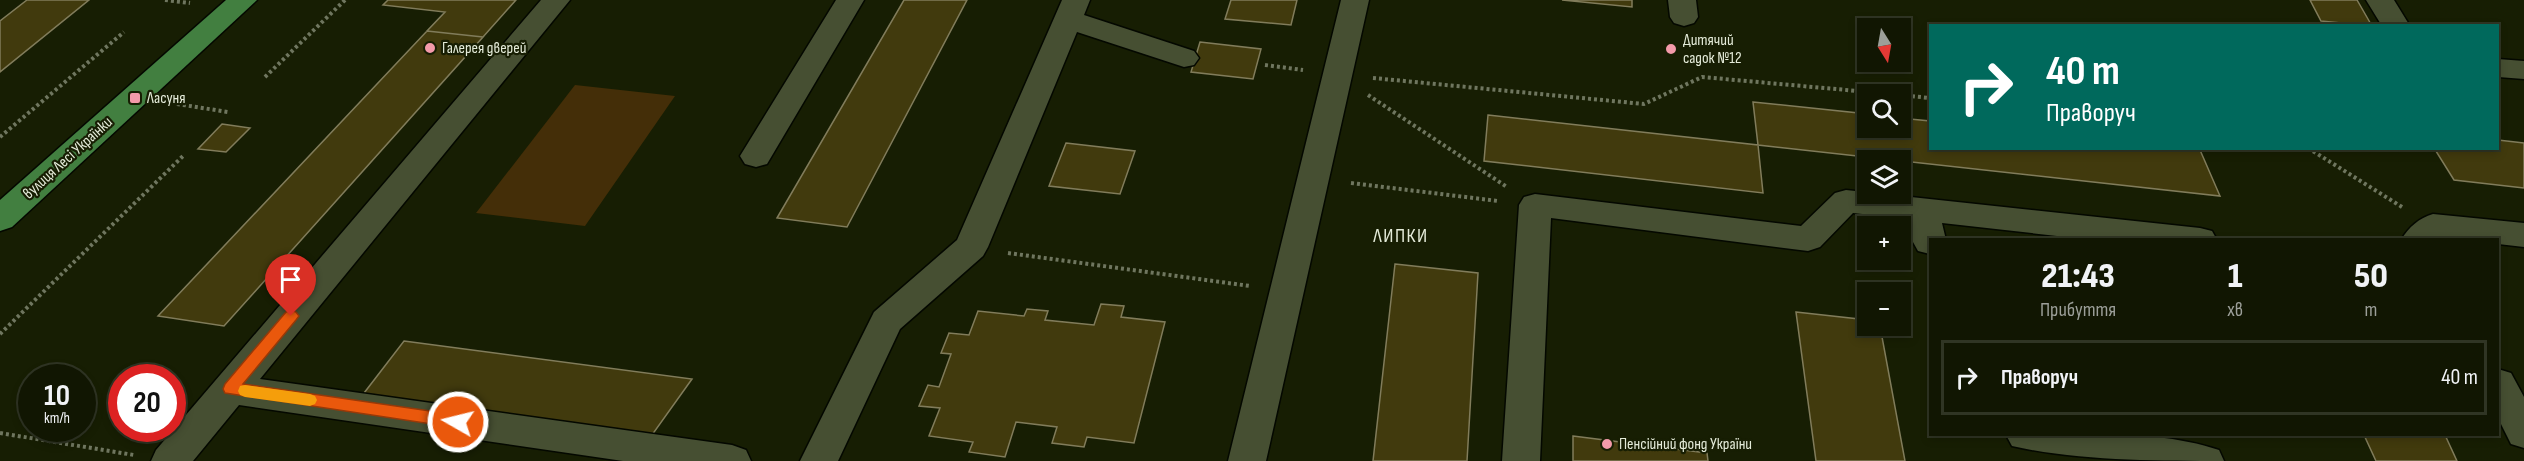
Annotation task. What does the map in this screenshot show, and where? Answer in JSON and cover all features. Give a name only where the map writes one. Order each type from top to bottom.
[{"type":"main road","name":"вулиця Лесі Українки","points":[[0,219],[243,0]]},
{"type":"street","points":[[170,461],[556,0]]},
{"type":"street","points":[[756,156],[850,0]]},
{"type":"street","points":[[1247,461],[1355,0]]},
{"type":"street","points":[[2380,0],[2395,24]]},
{"type":"street","points":[[819,461],[886,321],[971,248],[1072,9],[1184,58]]},
{"type":"street","points":[[2499,68],[2524,70]]},
{"type":"street","points":[[1521,461],[1535,205],[1808,239],[1846,201],[2182,238]]},
{"type":"street","points":[[1923,209],[1929,238]]},
{"type":"street","points":[[2423,236],[2524,235]]},
{"type":"street","points":[[2499,385],[2524,434]]},
{"type":"street","points":[[230,389],[732,461]]},
{"type":"street","points":[[2032,436],[2205,461],[2199,436]]},
{"type":"path","points":[[265,77],[345,0]]},
{"type":"path","points":[[0,137],[124,32]]},
{"type":"path","points":[[1338,75],[1644,104],[1702,77],[1857,91]]},
{"type":"path","points":[[1338,75],[1535,205]]},
{"type":"path","points":[[1911,96],[1929,98]]},
{"type":"path","points":[[135,98],[228,112]]},
{"type":"path","points":[[2311,150],[2423,236]]},
{"type":"path","points":[[0,334],[183,156]]},
{"type":"path","points":[[1313,178],[1535,205]]},
{"type":"path","points":[[971,248],[1287,291]]},
{"type":"path","points":[[0,433],[170,461]]},
{"type":"shaded area","points":[[575,85],[675,96],[585,226],[476,213]]},
{"type":"building","points":[[27,0],[89,0],[0,72],[0,21]]},
{"type":"building","points":[[388,0],[516,0],[483,37],[427,31],[445,12],[383,5]]},
{"type":"building","points":[[904,0],[967,0],[847,227],[777,218]]},
{"type":"building","points":[[1231,0],[1297,0],[1291,25],[1225,19]]},
{"type":"building","points":[[1562,0],[1632,0],[1632,7]]},
{"type":"building","points":[[2310,0],[2357,0],[2371,24],[2352,24],[2321,21]]},
{"type":"building","points":[[427,31],[483,37],[224,326],[158,316]]},
{"type":"building","points":[[1200,42],[1261,49],[1253,79],[1191,72]]},
{"type":"building","points":[[1753,102],[1857,113],[1857,138],[1911,138],[1911,119],[1929,121],[1929,150],[2200,150],[2220,196],[1911,162],[1911,150],[1857,150],[1857,156],[1758,145]]},
{"type":"building","points":[[1488,115],[1758,145],[1763,193],[1484,161]]},
{"type":"building","points":[[222,124],[250,128],[226,152],[198,149]]},
{"type":"building","points":[[2499,140],[2524,143],[2524,188],[2454,180],[2435,150],[2499,150]]},
{"type":"building","points":[[1066,143],[1135,151],[1120,194],[1049,186]]},
{"type":"building","points":[[1395,264],[1478,273],[1467,461],[1373,461]]},
{"type":"building","points":[[1101,304],[1124,306],[1121,317],[1165,322],[1134,443],[1087,437],[1084,447],[1052,443],[1057,427],[1016,422],[1005,457],[969,452],[973,442],[929,436],[940,408],[919,406],[928,385],[939,387],[951,354],[941,353],[949,333],[969,335],[978,311],[1024,316],[1027,309],[1048,311],[1045,320],[1094,325]]},
{"type":"building","points":[[1796,312],[1857,319],[1857,336],[1882,336],[1905,461],[1816,461]]},
{"type":"building","points":[[404,341],[692,379],[652,435],[450,406],[361,397]]},
{"type":"building","name":"Пенсійний фонд України","points":[[1573,436],[1707,453],[1708,461],[1573,461]]},
{"type":"building","points":[[2364,436],[2445,436],[2457,461],[2376,461]]},
{"type":"slow traffic","points":[[245,391],[310,400]]},
{"type":"place","name":"Галерея дверей","points":[[430,48]]},
{"type":"place","name":"Дитячий садок №12","points":[[1671,49]]},
{"type":"place","name":"Ласуня","points":[[135,98]]},
{"type":"place","name":"Пенсійний фонд України","points":[[1607,444]]},
{"type":"district","name":"ЛИПКИ","points":[[1401,236]]},
{"type":"route","points":[[291,316],[230,389],[458,422]]}]
